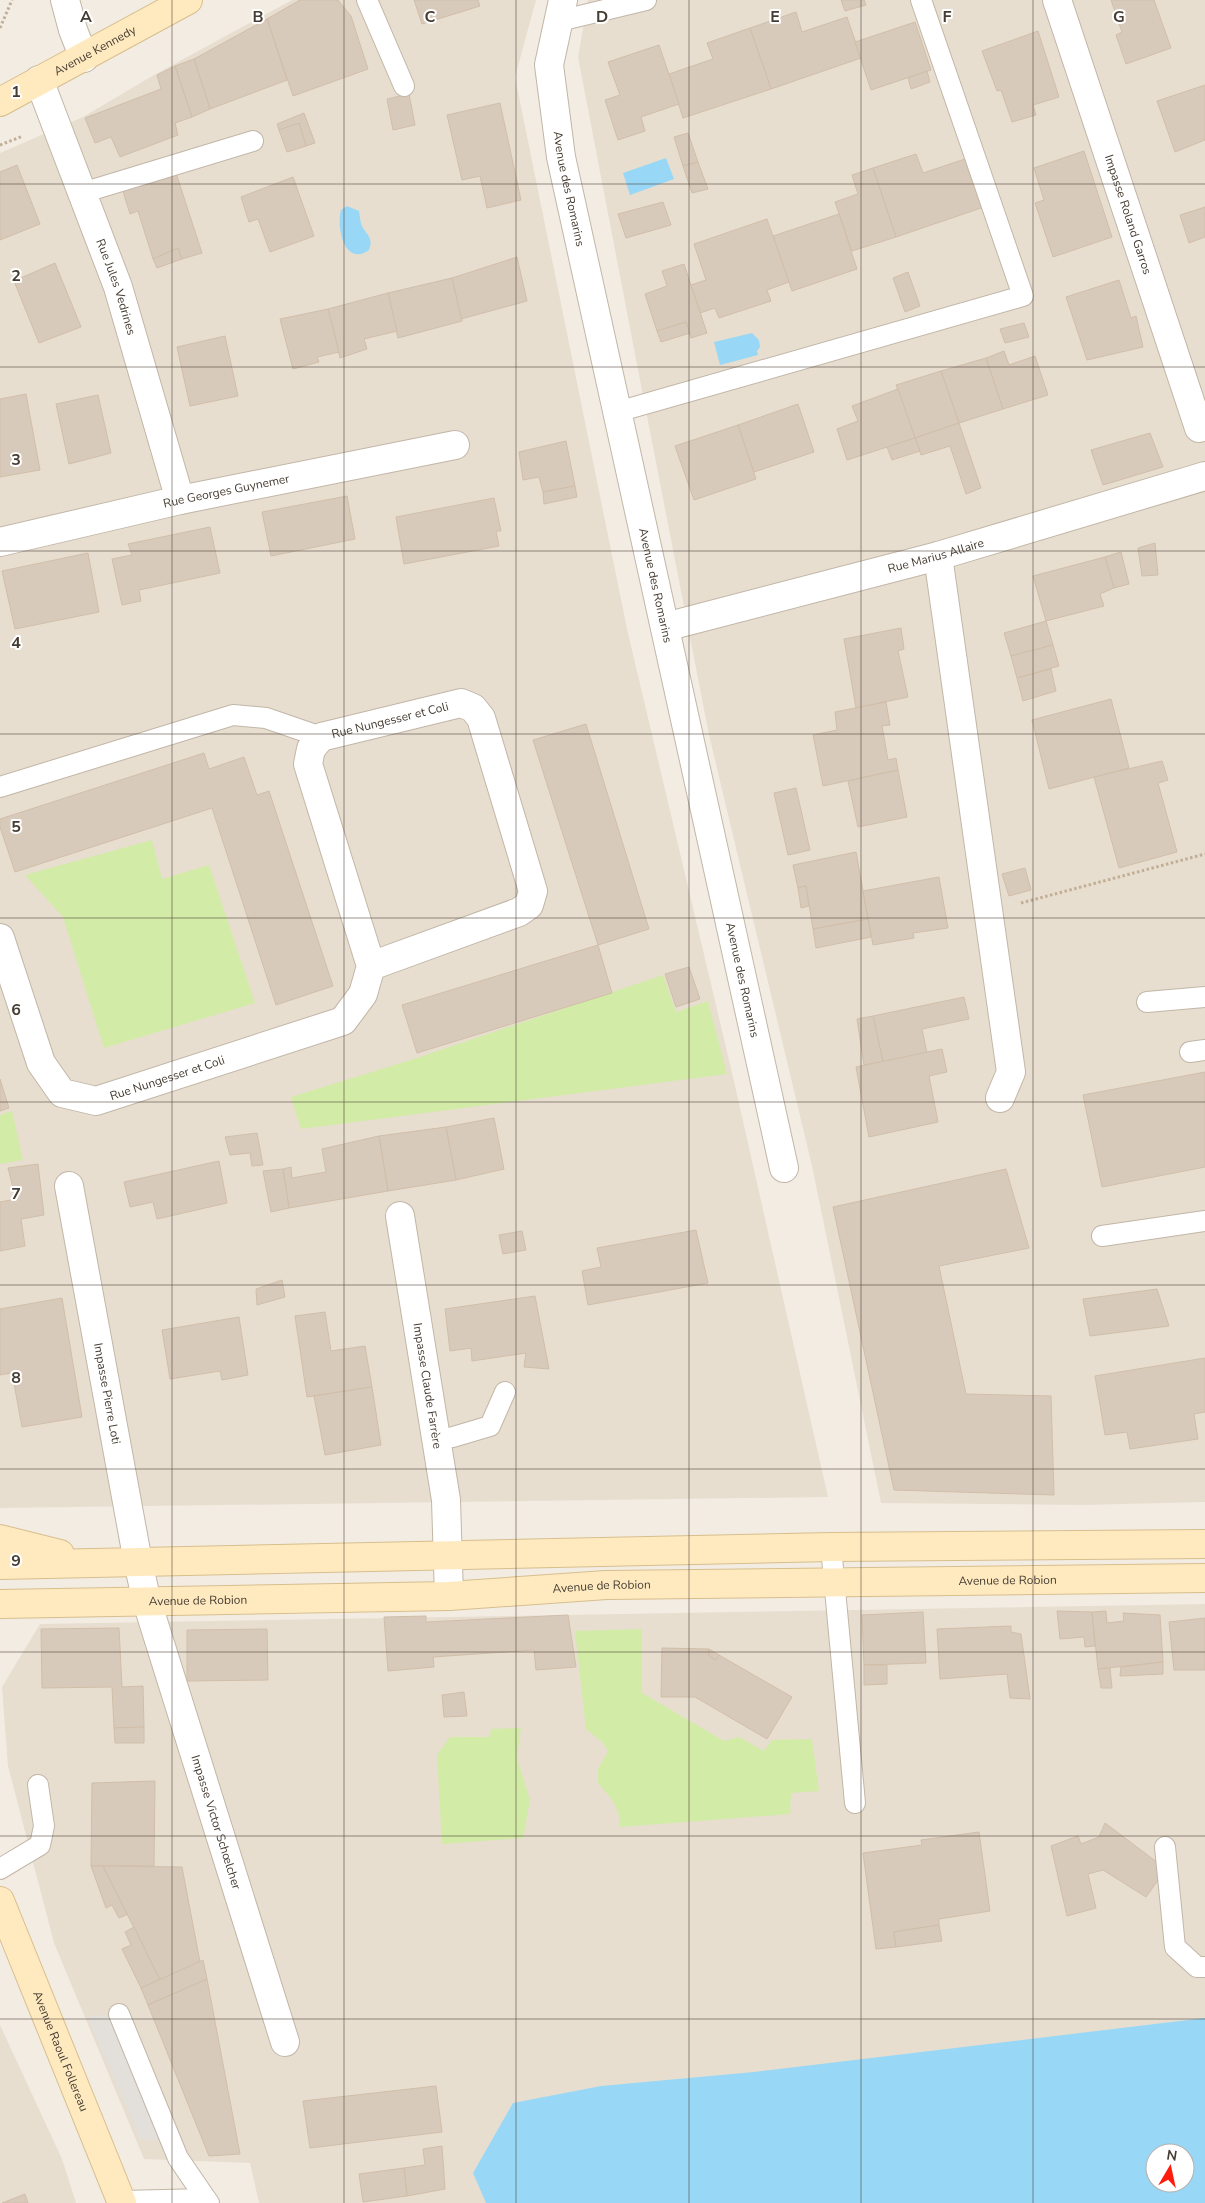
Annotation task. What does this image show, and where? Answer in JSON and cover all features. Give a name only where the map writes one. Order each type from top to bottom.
[{"type":"main road","name":"Avenue Kennedy","points":[[0,102],[188,0]]},
{"type":"main road","points":[[0,1539],[103,1564]]},
{"type":"main road","points":[[0,1565],[831,1547],[1205,1544]]},
{"type":"main road","name":"Avenue de Robion","points":[[0,1604],[449,1596],[606,1585],[833,1584],[1205,1578]]},
{"type":"main road","points":[[0,1625],[27,1604]]},
{"type":"main road","name":"Avenue Raoul Follereau","points":[[0,1902],[122,2202]]},
{"type":"street","points":[[65,0],[73,30],[84,58]]},
{"type":"street","name":"Impasse Roland Garros","points":[[1057,0],[1199,428]]},
{"type":"street","name":"Avenue des Romarins","points":[[561,10],[549,65],[561,157],[784,1168]]},
{"type":"street","name":"Rue Jules Vedrines","points":[[39,80],[118,286],[180,500]]},
{"type":"street","name":"Rue Georges Guynemer","points":[[0,542],[180,500],[455,445]]},
{"type":"street","name":"Rue Marius Allaire","points":[[664,627],[938,556],[1205,476]]},
{"type":"street","points":[[938,556],[1011,1072],[1000,1098]]},
{"type":"street","name":"Rue Nungesser et Coli","points":[[0,938],[41,1063],[62,1093],[96,1101],[343,1021],[363,994],[371,966],[308,764],[311,749],[321,737],[461,703],[473,708],[481,718],[532,892],[528,905],[519,912],[371,966]]},
{"type":"street","name":"Impasse Pierre Loti","points":[[68,1186],[147,1602]]},
{"type":"street","name":"Impasse Claude Farrère","points":[[400,1216],[446,1500],[449,1596]]},
{"type":"street","name":"Impasse Victor Schœlcher","points":[[147,1602],[285,2042]]},
{"type":"lane","points":[[367,0],[404,86]]},
{"type":"lane","points":[[561,10],[646,0]]},
{"type":"lane","points":[[617,412],[1023,296],[920,0]]},
{"type":"lane","points":[[82,193],[253,141]]},
{"type":"lane","points":[[0,786],[233,715],[266,718],[321,737]]},
{"type":"lane","points":[[1147,1002],[1205,997]]},
{"type":"lane","points":[[1102,1236],[1205,1221]]},
{"type":"lane","points":[[436,1440],[490,1426],[505,1392]]},
{"type":"lane","points":[[831,1547],[855,1803]]},
{"type":"lane","points":[[0,1869],[40,1845],[44,1826],[38,1785]]},
{"type":"lane","points":[[1166,1847],[1175,1947],[1197,1967],[1205,1967]]},
{"type":"lane","points":[[119,2014],[178,2158],[207,2201]]},
{"type":"lane","points":[[122,2202],[207,2201]]},
{"type":"path","points":[[0,28],[12,0]]},
{"type":"path","points":[[988,908],[1037,900],[1205,854]]},
{"type":"shaded area","points":[[292,0],[536,0],[515,77],[627,629],[733,1077],[828,1497],[0,1508],[0,153],[83,117],[154,75]]},
{"type":"shaded area","points":[[588,0],[1205,0],[1205,1502],[1081,1505],[881,1503],[812,1166],[709,735],[578,57]]},
{"type":"shaded area","points":[[1205,1604],[1205,2203],[259,2203],[250,2163],[144,2159],[54,1943],[8,1766],[2,1687],[40,1624]]},
{"type":"shaded area","points":[[114,2015],[165,2141],[140,2139],[87,2016]]},
{"type":"shaded area","points":[[0,2025],[62,2159],[76,2203],[0,2203]]},
{"type":"green space","points":[[152,840],[162,879],[209,865],[255,1003],[104,1048],[63,917],[25,875]]},
{"type":"green space","points":[[663,975],[676,1012],[708,1001],[727,1074],[301,1129],[291,1097],[417,1058]]},
{"type":"green space","points":[[12,1111],[23,1160],[0,1164],[0,1115]]},
{"type":"green space","points":[[642,1629],[642,1693],[724,1741],[739,1737],[764,1751],[772,1740],[812,1739],[819,1791],[791,1793],[790,1814],[620,1827],[620,1820],[611,1798],[598,1783],[598,1769],[608,1751],[603,1743],[586,1729],[575,1631]]},
{"type":"green space","points":[[521,1728],[517,1758],[530,1800],[523,1838],[442,1844],[437,1755],[450,1737],[490,1737],[491,1729]]},
{"type":"water","points":[[666,158],[674,179],[630,195],[623,173]]},
{"type":"water","points":[[347,206],[359,211],[362,226],[369,236],[369,250],[361,254],[348,250],[341,235],[341,210]]},
{"type":"water","points":[[752,333],[759,340],[758,355],[720,365],[714,342]]},
{"type":"water","points":[[1205,2018],[1205,2203],[486,2203],[473,2173],[513,2103],[601,2086],[754,2072]]},
{"type":"building","points":[[300,0],[338,0],[351,16],[368,69],[293,96],[267,19]]},
{"type":"building","points":[[414,0],[478,0],[480,6],[422,24]]},
{"type":"building","points":[[841,0],[864,0],[866,5],[845,11]]},
{"type":"building","points":[[1111,0],[1154,0],[1171,48],[1126,64],[1116,35],[1122,32]]},
{"type":"building","points":[[796,12],[802,32],[847,17],[861,58],[771,89],[750,28]]},
{"type":"building","points":[[267,19],[287,80],[210,109],[194,59]]},
{"type":"building","points":[[915,22],[931,70],[871,90],[855,42]]},
{"type":"building","points":[[750,28],[771,89],[683,118],[669,74],[713,59],[707,43]]},
{"type":"building","points":[[1038,31],[1059,97],[1033,105],[1036,115],[1012,122],[1001,90],[997,91],[982,51]]},
{"type":"building","points":[[659,45],[679,104],[641,117],[645,131],[618,140],[605,100],[620,95],[608,62]]},
{"type":"building","points":[[194,59],[210,109],[192,117],[175,66]]},
{"type":"building","points":[[175,66],[192,117],[175,123],[178,135],[120,157],[111,137],[95,143],[85,118],[161,89],[157,75]]},
{"type":"building","points":[[927,71],[930,82],[911,89],[908,78]]},
{"type":"building","points":[[1205,85],[1205,140],[1175,152],[1157,101]]},
{"type":"building","points":[[409,94],[415,125],[393,130],[387,99]]},
{"type":"building","points":[[500,103],[521,200],[487,208],[480,176],[462,180],[447,115]]},
{"type":"building","points":[[304,113],[315,143],[306,146],[299,123],[279,130],[277,124]]},
{"type":"building","points":[[299,123],[306,146],[287,152],[279,130]]},
{"type":"building","points":[[688,133],[698,162],[683,166],[674,137]]},
{"type":"building","points":[[1084,151],[1112,237],[1053,257],[1035,203],[1044,200],[1034,168]]},
{"type":"building","points":[[916,154],[923,173],[968,158],[984,207],[896,237],[873,168]]},
{"type":"building","points":[[698,162],[708,189],[692,193],[683,166]]},
{"type":"building","points":[[17,165],[40,224],[0,240],[0,172]]},
{"type":"building","points":[[873,168],[896,237],[852,251],[835,202],[858,194],[852,175]]},
{"type":"building","points":[[175,170],[202,253],[182,259],[178,248],[153,259],[138,211],[130,214],[122,188]]},
{"type":"building","points":[[293,177],[314,236],[270,252],[258,219],[249,222],[241,197]]},
{"type":"building","points":[[663,202],[671,225],[626,238],[618,214]]},
{"type":"building","points":[[1205,207],[1205,237],[1189,243],[1180,215]]},
{"type":"building","points":[[839,214],[857,269],[792,291],[773,236]]},
{"type":"building","points":[[767,219],[789,282],[767,290],[771,301],[719,318],[715,308],[700,313],[691,285],[706,280],[694,244]]},
{"type":"building","points":[[178,248],[182,259],[157,268],[153,259]]},
{"type":"building","points":[[517,257],[527,301],[461,319],[452,278]]},
{"type":"building","points":[[55,263],[81,327],[39,343],[14,281]]},
{"type":"building","points":[[684,264],[707,333],[691,338],[686,322],[657,331],[645,294],[667,286],[662,271]]},
{"type":"building","points":[[908,272],[920,306],[905,312],[893,278]]},
{"type":"building","points":[[452,278],[462,321],[398,338],[388,293]]},
{"type":"building","points":[[1119,280],[1131,318],[1136,316],[1143,347],[1087,360],[1066,297]]},
{"type":"building","points":[[388,293],[397,331],[364,339],[367,349],[340,358],[328,309]]},
{"type":"building","points":[[328,309],[339,352],[317,357],[319,362],[293,369],[280,319]]},
{"type":"building","points":[[686,322],[690,333],[661,342],[657,331]]},
{"type":"building","points":[[1024,323],[1029,337],[1005,343],[1000,329]]},
{"type":"building","points":[[225,336],[238,396],[190,406],[177,347]]},
{"type":"building","points":[[1004,351],[1009,365],[1035,356],[1048,395],[1003,409],[986,358]]},
{"type":"building","points":[[986,358],[1003,409],[959,423],[941,371]]},
{"type":"building","points":[[941,371],[959,423],[915,438],[896,385]]},
{"type":"building","points":[[898,389],[915,438],[847,460],[837,429],[858,421],[852,406]]},
{"type":"building","points":[[26,394],[40,470],[0,477],[0,399]]},
{"type":"building","points":[[98,395],[111,453],[69,464],[56,404]]},
{"type":"building","points":[[798,404],[814,452],[754,472],[738,425]]},
{"type":"building","points":[[959,423],[981,488],[966,494],[950,446],[921,455],[915,438]]},
{"type":"building","points":[[738,425],[756,479],[694,500],[675,446]]},
{"type":"building","points":[[1150,433],[1163,467],[1103,485],[1091,450]]},
{"type":"building","points":[[915,438],[920,451],[892,460],[887,447]]},
{"type":"building","points":[[566,441],[575,486],[543,492],[539,477],[523,480],[519,452]]},
{"type":"building","points":[[575,486],[577,497],[544,504],[543,492]]},
{"type":"building","points":[[347,496],[355,539],[271,556],[262,512]]},
{"type":"building","points":[[494,498],[501,531],[496,531],[499,546],[404,564],[396,517]]},
{"type":"building","points":[[210,527],[220,573],[139,590],[141,601],[122,605],[112,559],[132,555],[128,544]]},
{"type":"building","points":[[1155,543],[1158,575],[1142,576],[1138,548]]},
{"type":"building","points":[[1121,552],[1129,584],[1114,588],[1105,557]]},
{"type":"building","points":[[88,553],[99,612],[15,629],[2,571]]},
{"type":"building","points":[[1105,557],[1114,588],[1100,594],[1104,606],[1046,621],[1033,576]]},
{"type":"building","points":[[1046,621],[1053,645],[1011,656],[1004,633]]},
{"type":"building","points":[[901,628],[904,649],[898,651],[908,697],[856,708],[844,639]]},
{"type":"building","points":[[1053,645],[1059,666],[1017,678],[1011,656]]},
{"type":"building","points":[[1051,669],[1056,691],[1023,701],[1017,678]]},
{"type":"building","points":[[1111,699],[1129,768],[1049,789],[1032,720]]},
{"type":"building","points":[[886,702],[890,725],[882,726],[888,760],[896,758],[898,770],[823,786],[813,735],[837,730],[835,712]]},
{"type":"building","points":[[586,724],[649,929],[598,945],[533,740]]},
{"type":"building","points":[[204,753],[209,769],[244,757],[257,795],[269,791],[333,986],[276,1005],[212,808],[15,872],[0,827],[0,819]]},
{"type":"building","points":[[1162,761],[1168,780],[1158,783],[1177,852],[1119,868],[1094,777]]},
{"type":"building","points":[[898,770],[907,817],[858,827],[848,781]]},
{"type":"building","points":[[796,788],[810,850],[788,855],[774,793]]},
{"type":"building","points":[[856,852],[868,919],[813,929],[806,886],[798,888],[793,865]]},
{"type":"building","points":[[1025,868],[1031,890],[1009,896],[1002,874]]},
{"type":"building","points":[[939,877],[948,928],[913,933],[914,938],[873,945],[863,891]]},
{"type":"building","points":[[806,886],[809,906],[801,908],[798,888]]},
{"type":"building","points":[[868,919],[871,937],[816,948],[813,929]]},
{"type":"building","points":[[598,945],[612,993],[417,1053],[402,1005]]},
{"type":"building","points":[[689,967],[700,999],[676,1007],[665,974]]},
{"type":"building","points":[[964,997],[969,1019],[922,1029],[927,1053],[883,1062],[873,1016]]},
{"type":"building","points":[[873,1016],[883,1062],[864,1065],[857,1019]]},
{"type":"building","points":[[942,1049],[947,1072],[929,1076],[938,1122],[869,1137],[856,1067]]},
{"type":"building","points":[[1205,1072],[1205,1167],[1102,1187],[1083,1095]]},
{"type":"building","points":[[0,1079],[9,1108],[0,1111]]},
{"type":"building","points":[[494,1118],[504,1169],[456,1180],[446,1127]]},
{"type":"building","points":[[446,1127],[456,1180],[388,1191],[379,1136]]},
{"type":"building","points":[[257,1133],[263,1165],[252,1166],[250,1153],[230,1155],[225,1137]]},
{"type":"building","points":[[379,1136],[388,1191],[289,1208],[283,1169],[291,1167],[292,1178],[326,1172],[322,1149]]},
{"type":"building","points":[[219,1161],[227,1203],[157,1219],[153,1202],[130,1207],[124,1182]]},
{"type":"building","points":[[38,1164],[44,1215],[21,1219],[25,1246],[0,1251],[0,1202],[16,1199],[8,1168]]},
{"type":"building","points":[[283,1169],[289,1208],[271,1212],[263,1171]]},
{"type":"building","points":[[1006,1169],[1029,1248],[939,1266],[966,1394],[1051,1396],[1054,1495],[894,1490],[833,1207]]},
{"type":"building","points":[[696,1230],[708,1283],[588,1305],[582,1271],[601,1267],[597,1248]]},
{"type":"building","points":[[522,1231],[526,1250],[503,1254],[499,1235]]},
{"type":"building","points":[[282,1280],[285,1297],[257,1305],[256,1289]]},
{"type":"building","points":[[1157,1289],[1169,1326],[1090,1336],[1083,1299]]},
{"type":"building","points":[[535,1296],[549,1369],[524,1367],[526,1353],[472,1361],[471,1348],[450,1351],[445,1309]]},
{"type":"building","points":[[62,1298],[82,1417],[22,1427],[12,1373],[0,1375],[0,1309]]},
{"type":"building","points":[[325,1312],[331,1351],[365,1346],[372,1387],[307,1397],[295,1316]]},
{"type":"building","points":[[239,1317],[248,1375],[222,1380],[220,1371],[170,1379],[162,1330]]},
{"type":"building","points":[[1205,1358],[1205,1412],[1194,1414],[1198,1439],[1130,1449],[1127,1432],[1105,1435],[1095,1376]]},
{"type":"building","points":[[372,1387],[381,1445],[325,1455],[314,1396]]},
{"type":"building","points":[[1057,1611],[1092,1612],[1095,1646],[1085,1647],[1084,1637],[1060,1639]]},
{"type":"building","points":[[1106,1611],[1107,1623],[1124,1621],[1123,1613],[1160,1615],[1163,1662],[1098,1669],[1092,1612]]},
{"type":"building","points":[[923,1612],[926,1663],[864,1665],[862,1615]]},
{"type":"building","points":[[568,1615],[576,1667],[536,1670],[534,1650],[433,1657],[434,1667],[388,1671],[384,1617],[426,1616],[426,1622]]},
{"type":"building","points":[[1205,1618],[1205,1670],[1174,1670],[1169,1622]]},
{"type":"building","points":[[1011,1626],[1011,1632],[1021,1634],[1030,1699],[1010,1698],[1007,1674],[940,1679],[937,1629]]},
{"type":"building","points":[[119,1628],[122,1687],[143,1686],[144,1727],[114,1728],[112,1687],[42,1688],[41,1629]]},
{"type":"building","points":[[267,1629],[268,1680],[187,1681],[187,1630]]},
{"type":"building","points":[[662,1648],[709,1649],[709,1656],[716,1660],[719,1655],[792,1697],[767,1739],[695,1697],[661,1697]]},
{"type":"building","points":[[709,1649],[719,1655],[716,1660],[709,1656]]},
{"type":"building","points":[[1163,1662],[1163,1674],[1120,1676],[1121,1667]]},
{"type":"building","points":[[864,1665],[887,1665],[887,1684],[864,1685]]},
{"type":"building","points":[[1110,1668],[1112,1688],[1101,1688],[1098,1669]]},
{"type":"building","points":[[464,1692],[467,1716],[444,1717],[442,1695]]},
{"type":"building","points":[[144,1727],[144,1743],[115,1743],[114,1728]]},
{"type":"building","points":[[155,1781],[154,1866],[91,1866],[92,1783]]},
{"type":"building","points":[[1105,1823],[1166,1869],[1146,1897],[1103,1870],[1088,1874],[1096,1908],[1067,1916],[1051,1846],[1078,1836],[1081,1844],[1099,1837]]},
{"type":"building","points":[[979,1832],[990,1911],[939,1919],[939,1925],[894,1932],[896,1947],[876,1949],[863,1853],[922,1845],[921,1840]]},
{"type":"building","points":[[91,1866],[103,1866],[128,1914],[119,1918],[112,1905],[106,1908]]},
{"type":"building","points":[[103,1866],[182,1867],[200,1962],[160,1980]]},
{"type":"building","points":[[939,1925],[942,1941],[896,1947],[894,1932]]},
{"type":"building","points":[[134,1927],[160,1980],[141,1988],[122,1949],[131,1945],[125,1932]]},
{"type":"building","points":[[203,1960],[207,1979],[148,2005],[141,1988]]},
{"type":"building","points":[[207,1979],[240,2154],[209,2156],[148,2005]]},
{"type":"building","points":[[436,2086],[442,2132],[310,2148],[303,2101]]},
{"type":"building","points":[[442,2146],[445,2189],[407,2196],[404,2168],[425,2165],[423,2149]]},
{"type":"building","points":[[404,2168],[407,2196],[363,2202],[359,2174]]},
{"type":"building","points":[[25,2194],[28,2203],[2,2203]]}]
